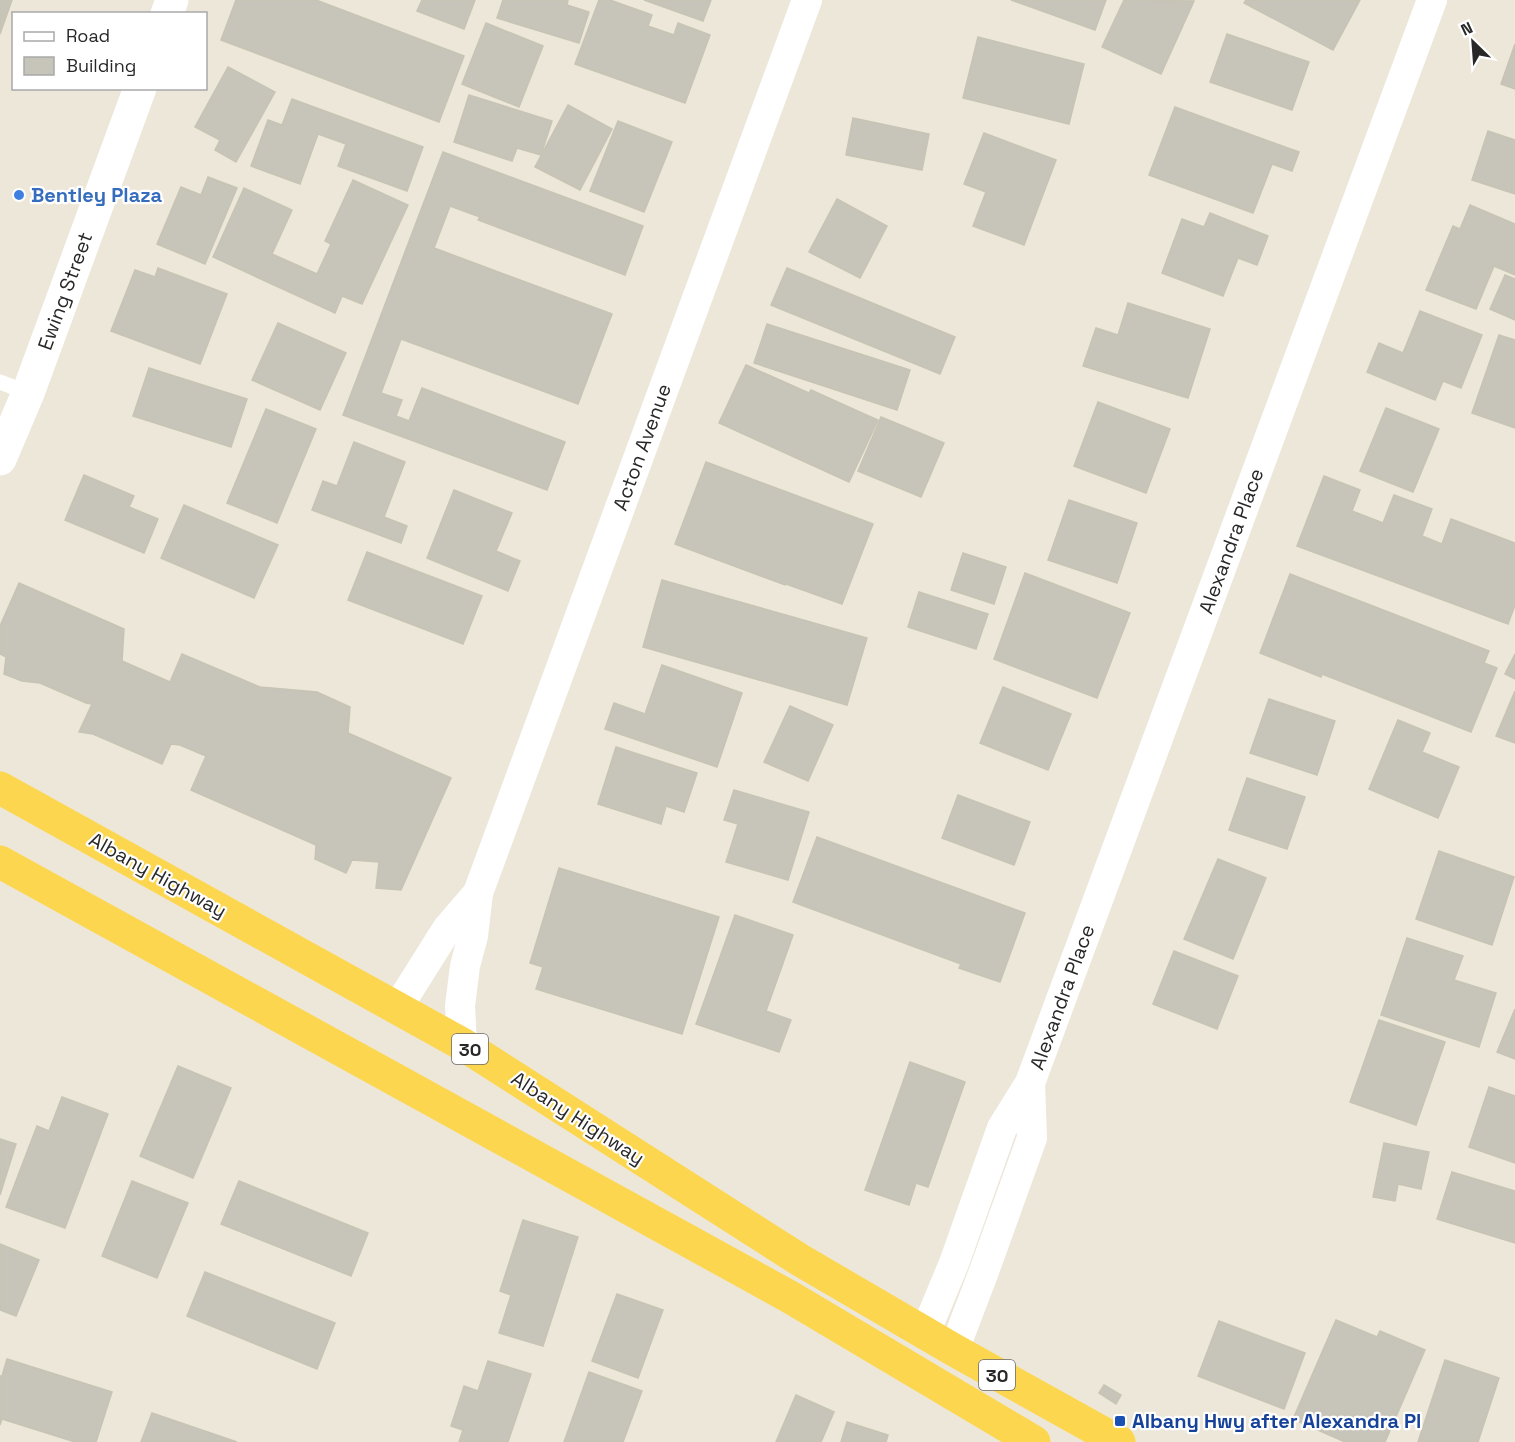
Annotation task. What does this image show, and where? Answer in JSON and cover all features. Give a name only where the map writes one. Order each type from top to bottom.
[{"type":"highway","name":"Albany Highway","points":[[0,788],[462,1044],[800,1260],[954,1350],[1119,1442]]},
{"type":"highway","name":"30","points":[[0,862],[790,1297],[1034,1442]]},
{"type":"street","name":"Acton Avenue","points":[[462,1044],[460,1006],[465,966],[473,936],[478,893],[807,0]]},
{"type":"street","name":"Alexandra Place","points":[[925,1333],[954,1263],[1002,1128],[1030,1083],[1432,0]]},
{"type":"street","name":"Ewing Street","points":[[0,459],[14,387],[139,90]]},
{"type":"street","name":"Acton Avenue","points":[[398,1007],[447,929],[478,893]]},
{"type":"street","name":"Alexandra Place","points":[[954,1350],[1032,1138],[1030,1083]]},
{"type":"building","points":[[0,0],[12,0],[0,34]]},
{"type":"building","points":[[236,0],[316,0],[464,56],[439,122],[221,40]]},
{"type":"building","points":[[422,0],[475,0],[464,29],[417,11]]},
{"type":"building","points":[[503,0],[568,0],[567,5],[589,12],[579,43],[497,18]]},
{"type":"building","points":[[599,0],[610,0],[652,15],[648,26],[674,35],[678,23],[710,35],[685,103],[575,64]]},
{"type":"building","points":[[644,0],[711,0],[703,21]]},
{"type":"building","points":[[1011,0],[1106,0],[1095,30]]},
{"type":"building","points":[[1124,0],[1194,1],[1161,74],[1102,47]]},
{"type":"building","points":[[1246,0],[1360,0],[1333,50],[1244,3]]},
{"type":"building","points":[[486,23],[543,46],[519,107],[462,84]]},
{"type":"building","points":[[1227,34],[1309,62],[1292,110],[1210,82]]},
{"type":"building","points":[[978,37],[1084,64],[1069,124],[963,98]]},
{"type":"building","points":[[1515,44],[1515,89],[1501,84]]},
{"type":"building","points":[[228,67],[275,92],[236,162],[215,150],[220,140],[195,127]]},
{"type":"building","points":[[469,95],[552,121],[541,155],[517,148],[512,161],[454,142]]},
{"type":"building","points":[[292,99],[423,147],[407,191],[338,166],[346,144],[318,134],[300,184],[251,166],[268,120],[282,125]]},
{"type":"building","points":[[568,105],[612,129],[580,190],[535,167]]},
{"type":"building","points":[[1175,107],[1299,152],[1292,171],[1272,164],[1253,213],[1149,175]]},
{"type":"building","points":[[853,118],[929,134],[922,170],[846,155]]},
{"type":"building","points":[[618,121],[672,142],[644,212],[590,191]]},
{"type":"building","points":[[1488,131],[1515,140],[1515,194],[1472,180]]},
{"type":"building","points":[[984,133],[1056,160],[1024,245],[973,226],[986,192],[964,184]]},
{"type":"building","points":[[443,152],[643,226],[625,275],[478,220],[480,217],[450,206],[434,248],[612,314],[578,404],[401,339],[381,393],[402,400],[396,416],[409,421],[422,388],[565,442],[547,490],[343,415]]},
{"type":"building","points":[[208,177],[237,188],[205,264],[157,244],[181,187],[201,195]]},
{"type":"building","points":[[353,180],[408,205],[362,304],[342,296],[335,313],[213,257],[244,188],[292,210],[272,254],[317,274],[331,244],[325,241]]},
{"type":"building","points":[[837,199],[887,226],[860,278],[809,252]]},
{"type":"building","points":[[1470,205],[1515,224],[1515,275],[1494,266],[1476,309],[1426,290],[1453,226],[1460,229]]},
{"type":"building","points":[[1210,213],[1268,236],[1257,265],[1238,258],[1223,296],[1162,273],[1182,219],[1204,227]]},
{"type":"building","points":[[158,268],[227,294],[200,364],[111,331],[135,270],[155,277]]},
{"type":"building","points":[[787,268],[955,337],[940,374],[771,305]]},
{"type":"building","points":[[1505,275],[1515,279],[1515,320],[1490,309]]},
{"type":"building","points":[[1128,303],[1210,329],[1188,398],[1083,366],[1096,328],[1118,335]]},
{"type":"building","points":[[1420,311],[1482,335],[1461,388],[1443,381],[1435,400],[1367,372],[1379,343],[1403,353]]},
{"type":"building","points":[[278,323],[346,353],[320,410],[252,380]]},
{"type":"building","points":[[767,324],[910,370],[897,410],[754,363]]},
{"type":"building","points":[[1499,335],[1515,340],[1515,428],[1472,413]]},
{"type":"building","points":[[746,365],[809,393],[811,390],[878,420],[849,482],[719,423]]},
{"type":"building","points":[[149,368],[247,399],[231,447],[133,416]]},
{"type":"building","points":[[1098,402],[1170,429],[1146,493],[1074,466]]},
{"type":"building","points":[[1386,408],[1439,429],[1413,492],[1360,471]]},
{"type":"building","points":[[266,409],[316,429],[277,523],[227,503]]},
{"type":"building","points":[[881,417],[944,443],[921,497],[858,471]]},
{"type":"building","points":[[354,442],[405,462],[384,517],[407,526],[401,543],[312,510],[323,481],[337,486]]},
{"type":"building","points":[[706,462],[873,524],[842,604],[675,544]]},
{"type":"building","points":[[84,475],[134,496],[129,507],[158,519],[144,553],[65,520]]},
{"type":"building","points":[[1324,476],[1360,490],[1352,511],[1383,523],[1394,495],[1432,509],[1422,536],[1442,544],[1451,519],[1515,543],[1515,605],[1508,624],[1297,546]]},
{"type":"building","points":[[454,490],[512,513],[496,551],[520,561],[508,591],[427,558]]},
{"type":"building","points":[[1069,500],[1137,523],[1117,583],[1048,560]]},
{"type":"building","points":[[184,505],[278,545],[254,598],[161,558]]},
{"type":"building","points":[[367,552],[482,596],[463,644],[348,600]]},
{"type":"building","points":[[963,553],[1006,567],[994,604],[951,590]]},
{"type":"building","points":[[1025,573],[1130,613],[1097,698],[994,659]]},
{"type":"building","points":[[1290,574],[1489,651],[1484,663],[1497,668],[1471,732],[1322,674],[1321,677],[1260,653]]},
{"type":"building","points":[[662,580],[867,638],[847,705],[643,647]]},
{"type":"building","points":[[19,583],[124,629],[122,661],[170,682],[182,654],[260,687],[317,692],[350,707],[348,733],[451,778],[401,890],[376,888],[379,862],[352,860],[346,873],[315,859],[316,845],[191,790],[206,756],[180,745],[171,744],[162,764],[93,734],[79,732],[92,704],[40,683],[22,681],[4,674],[6,657],[0,654],[0,626]]},
{"type":"building","points":[[919,592],[988,614],[976,649],[908,627]]},
{"type":"building","points":[[1515,654],[1515,679],[1505,674]]},
{"type":"building","points":[[662,665],[742,693],[717,767],[605,729],[614,703],[645,714]]},
{"type":"building","points":[[1003,687],[1071,714],[1048,770],[980,743]]},
{"type":"building","points":[[1515,691],[1515,743],[1496,736]]},
{"type":"building","points":[[1269,699],[1335,721],[1317,775],[1250,753]]},
{"type":"building","points":[[790,706],[833,725],[808,781],[764,762]]},
{"type":"building","points":[[1398,720],[1430,733],[1422,752],[1459,767],[1438,818],[1369,789]]},
{"type":"building","points":[[616,747],[697,773],[684,812],[666,806],[661,824],[598,804]]},
{"type":"building","points":[[1247,778],[1305,797],[1287,849],[1229,830]]},
{"type":"building","points":[[734,790],[809,812],[788,880],[726,862],[738,824],[724,820]]},
{"type":"building","points":[[958,795],[1030,822],[1014,865],[942,838]]},
{"type":"building","points":[[817,837],[1025,913],[1000,982],[959,968],[961,964],[793,902]]},
{"type":"building","points":[[1439,851],[1514,877],[1492,945],[1416,919]]},
{"type":"building","points":[[1218,859],[1266,878],[1233,959],[1184,939]]},
{"type":"building","points":[[559,868],[719,917],[682,1034],[536,989],[543,967],[530,963]]},
{"type":"building","points":[[735,915],[793,935],[766,1011],[791,1020],[779,1052],[696,1024]]},
{"type":"building","points":[[1407,938],[1463,956],[1454,980],[1496,993],[1479,1047],[1381,1015]]},
{"type":"building","points":[[1174,951],[1238,976],[1217,1029],[1153,1004]]},
{"type":"building","points":[[1515,1009],[1515,1059],[1497,1052]]},
{"type":"building","points":[[1379,1020],[1445,1042],[1416,1125],[1350,1102]]},
{"type":"building","points":[[910,1062],[965,1082],[928,1187],[916,1183],[909,1205],[865,1190]]},
{"type":"building","points":[[178,1066],[231,1088],[193,1178],[140,1156]]},
{"type":"building","points":[[1489,1087],[1515,1096],[1515,1163],[1469,1147]]},
{"type":"building","points":[[62,1097],[108,1114],[65,1228],[6,1207],[37,1126],[49,1131]]},
{"type":"building","points":[[0,1139],[16,1144],[0,1195]]},
{"type":"building","points":[[1384,1143],[1429,1152],[1421,1189],[1398,1184],[1395,1201],[1373,1197]]},
{"type":"building","points":[[1452,1172],[1515,1191],[1515,1243],[1437,1219]]},
{"type":"building","points":[[132,1181],[188,1203],[157,1278],[102,1256]]},
{"type":"building","points":[[239,1181],[368,1233],[351,1276],[221,1224]]},
{"type":"building","points":[[523,1220],[578,1237],[543,1346],[499,1333],[511,1295],[500,1291]]},
{"type":"building","points":[[0,1244],[39,1260],[16,1316],[0,1310]]},
{"type":"building","points":[[205,1272],[335,1323],[317,1369],[187,1316]]},
{"type":"building","points":[[617,1294],[663,1310],[638,1378],[592,1361]]},
{"type":"building","points":[[1336,1320],[1377,1337],[1380,1331],[1425,1350],[1385,1442],[1345,1442],[1293,1419]]},
{"type":"building","points":[[1219,1321],[1305,1353],[1284,1409],[1198,1376]]},
{"type":"building","points":[[7,1359],[112,1392],[96,1442],[75,1442],[2,1419],[0,1425],[0,1376],[2,1376]]},
{"type":"building","points":[[1445,1360],[1499,1378],[1478,1442],[1418,1442]]},
{"type":"building","points":[[488,1361],[531,1374],[508,1442],[459,1442],[463,1430],[451,1426],[464,1386],[478,1391]]},
{"type":"building","points":[[589,1372],[642,1391],[623,1442],[564,1442]]},
{"type":"building","points":[[1104,1385],[1121,1395],[1116,1404],[1099,1393]]},
{"type":"building","points":[[796,1395],[834,1412],[821,1442],[776,1442]]},
{"type":"building","points":[[152,1413],[237,1442],[141,1442]]},
{"type":"building","points":[[847,1422],[888,1435],[886,1442],[841,1442]]},
{"type":"place","name":"Bentley Plaza","points":[[19,195]]},
{"type":"place","name":"Albany Hwy after Alexandra Pl","points":[[1120,1421]]}]
